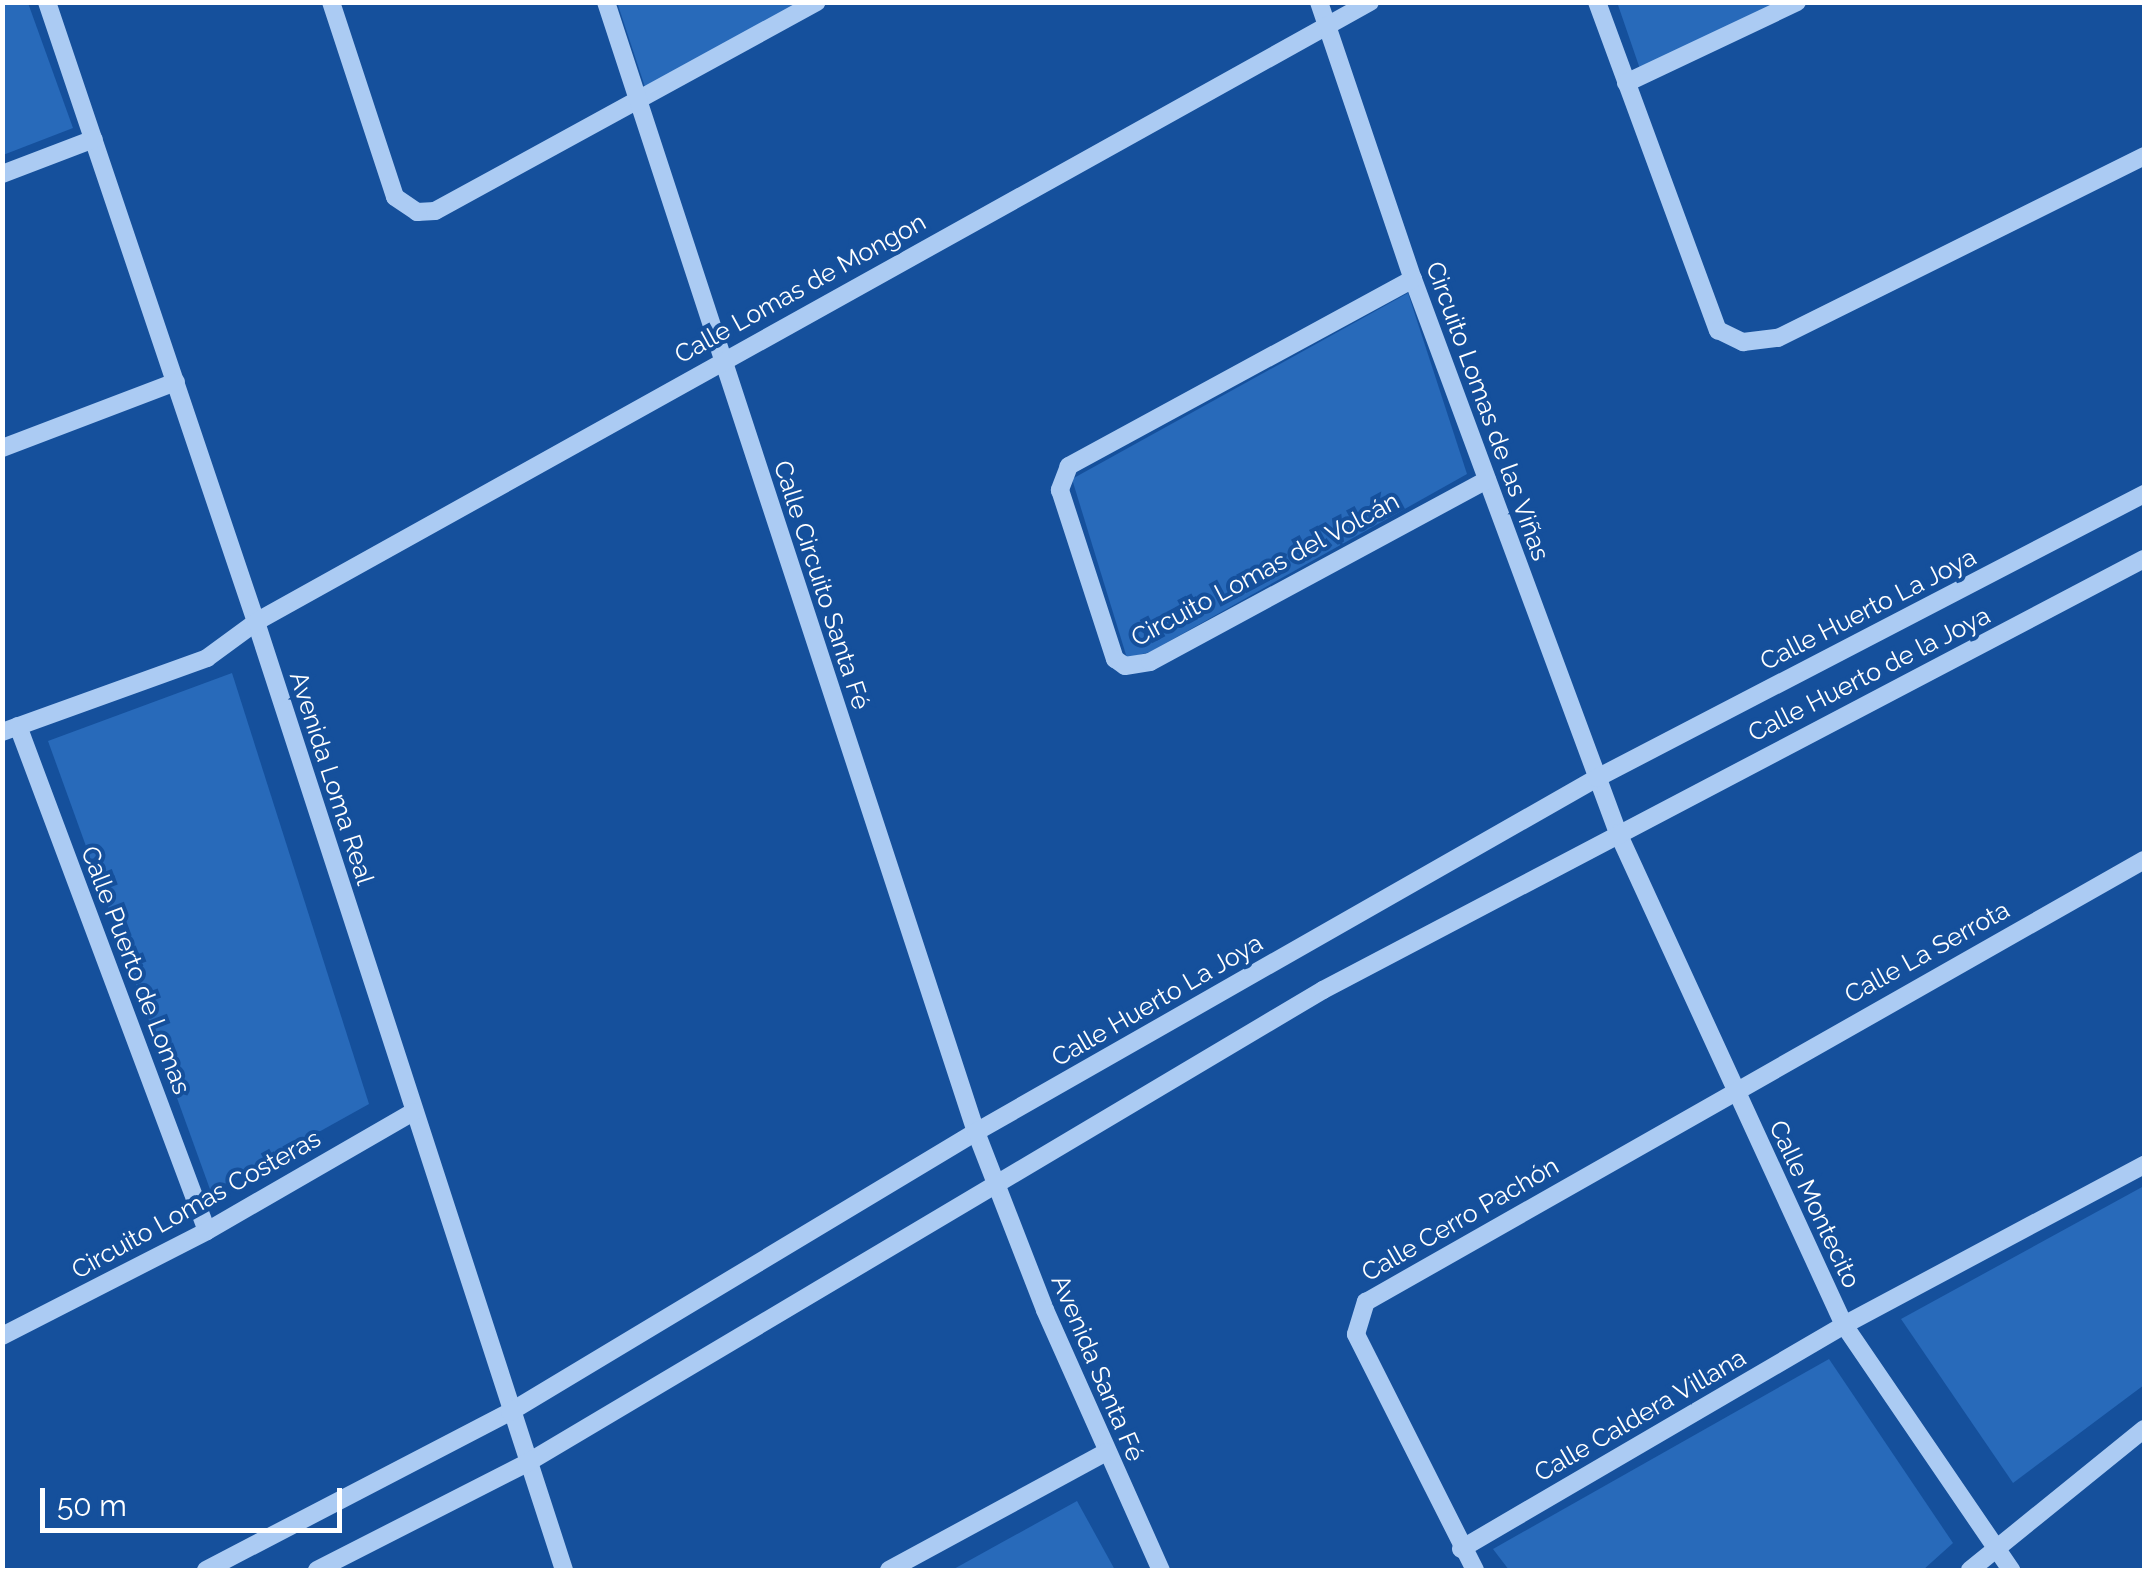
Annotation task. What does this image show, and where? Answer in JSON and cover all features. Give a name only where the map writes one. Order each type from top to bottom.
[{"type":"street","name":"Avenida Loma Real","points":[[47,2],[256,622],[412,1112],[564,1570]]},
{"type":"street","points":[[331,2],[396,197],[417,212],[436,211],[817,2]]},
{"type":"street","name":"Calle Circuito Santa Fé","points":[[606,2],[995,1182]]},
{"type":"street","name":"Circuito Lomas de las Viñas","points":[[1320,2],[1413,279],[1618,833]]},
{"type":"street","name":"Calle Lomas de Mongon","points":[[10,729],[207,658],[256,622],[1370,2]]},
{"type":"street","points":[[1597,2],[1718,330],[1742,342],[1778,338],[2144,156]]},
{"type":"street","points":[[1626,84],[1797,2]]},
{"type":"street","points":[[2,174],[94,139]]},
{"type":"street","name":"Circuito Lomas del Volcán","points":[[1413,279],[1068,466],[1060,490],[1115,659],[1124,666],[1150,662],[1487,480]]},
{"type":"street","points":[[2,448],[176,382]]},
{"type":"street","name":"Calle Huerto La Joya","points":[[206,1570],[510,1412],[976,1132],[1596,778],[2144,494]]},
{"type":"street","name":"Calle Huerto de la Joya","points":[[1618,833],[2144,559]]},
{"type":"street","name":"Calle Puerto de Lomas","points":[[10,729],[207,1231]]},
{"type":"street","points":[[317,1570],[527,1463],[1323,990],[1618,833]]},
{"type":"street","name":"Calle Montecito","points":[[1618,833],[1844,1325],[2011,1570]]},
{"type":"street","name":"Calle La Serrota","points":[[1734,1088],[2144,860]]},
{"type":"street","name":"Calle Cerro Pachón","points":[[1475,1570],[1356,1334],[1366,1302],[1734,1088]]},
{"type":"street","name":"Circuito Lomas Costeras","points":[[2,1336],[207,1231],[412,1112]]},
{"type":"street","name":"Calle Caldera Villana","points":[[1462,1548],[1844,1325],[2144,1165]]},
{"type":"street","name":"Avenida Santa Fé","points":[[995,1182],[1106,1452],[1162,1570]]},
{"type":"street","points":[[1970,1570],[2144,1429]]},
{"type":"street","points":[[889,1570],[1106,1452]]},
{"type":"shaded area","points":[[3,2],[28,3],[73,128],[3,155]]},
{"type":"shaded area","points":[[617,2],[803,3],[645,87]]},
{"type":"shaded area","points":[[1617,2],[1783,3],[1640,69]]},
{"type":"shaded area","points":[[1408,293],[1467,474],[1150,652],[1127,658],[1072,479]]},
{"type":"shaded area","points":[[232,673],[369,1104],[211,1192],[48,741]]},
{"type":"shaded area","points":[[2144,1186],[2144,1385],[2013,1483],[1901,1319]]},
{"type":"shaded area","points":[[1829,1359],[1953,1543],[1923,1570],[1509,1570],[1493,1549]]},
{"type":"shaded area","points":[[1077,1501],[1115,1570],[952,1570]]}]
